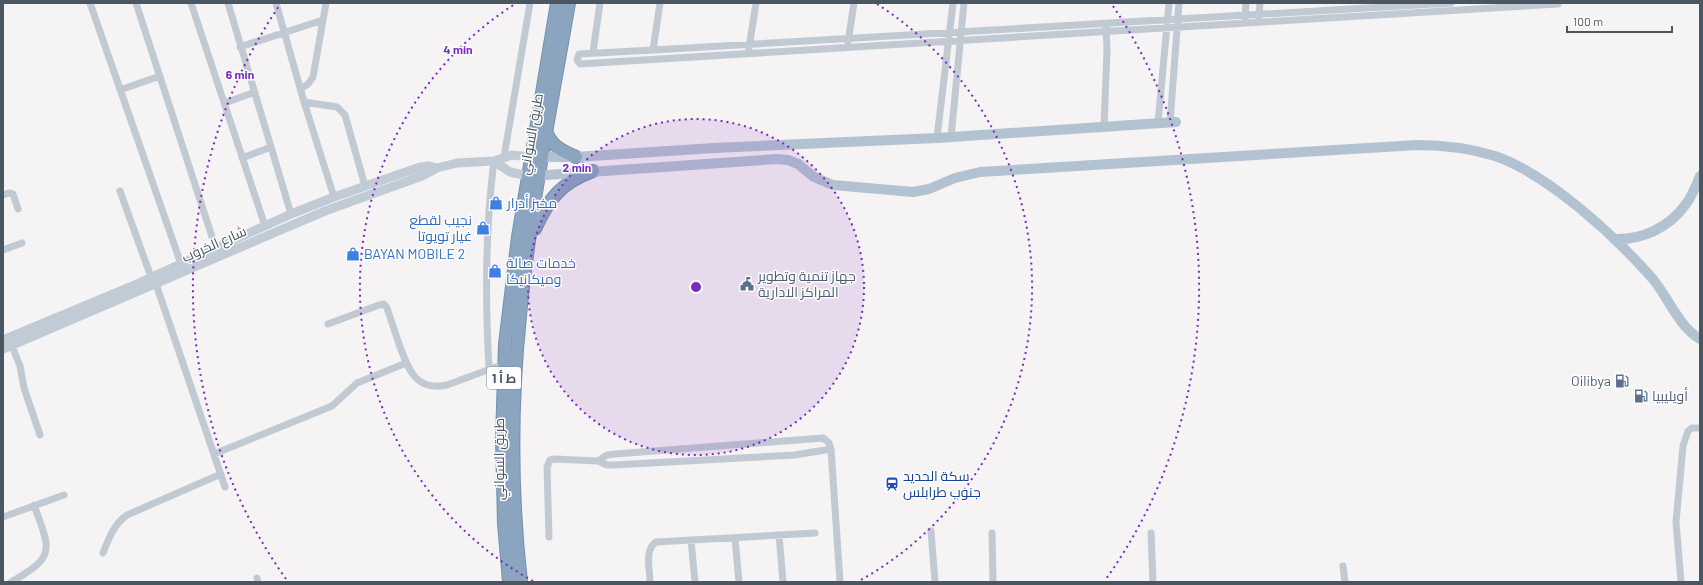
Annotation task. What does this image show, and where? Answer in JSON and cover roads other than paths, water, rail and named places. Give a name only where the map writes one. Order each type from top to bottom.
[{"type":"highway","name":"طريق السواني","points":[[521,582],[514,498],[509,386],[504,364],[512,277],[533,176],[557,3]]},
{"type":"highway","name":"طريق السواني","points":[[536,157],[546,131],[569,3]]},
{"type":"highway","points":[[546,131],[548,137],[556,147],[576,157]]},
{"type":"highway","points":[[529,243],[549,201],[559,190],[570,182],[594,171]]},
{"type":"highway","name":"طريق السواني","points":[[509,582],[503,483],[509,386],[520,317],[529,243],[533,176]]},
{"type":"main road","points":[[536,157],[576,157],[714,148],[937,138],[1173,122]]},
{"type":"main road","points":[[494,161],[510,172],[533,176],[783,159],[798,164],[814,177],[832,185],[918,192],[929,190],[955,178],[980,172],[1438,145],[1477,151],[1515,165],[1533,174],[1586,214],[1614,239],[1653,278],[1672,304],[1684,326],[1700,339]]},
{"type":"main road","points":[[713,163],[714,148]]},
{"type":"main road","name":"شارع الخروب","points":[[3,340],[154,281],[325,211],[422,176],[437,168],[466,162],[494,161],[504,156],[516,155],[536,157]]},
{"type":"main road","name":"شارع الخروب","points":[[3,349],[154,281],[181,264],[291,214],[334,197],[420,167],[429,166],[437,168]]},
{"type":"main road","points":[[1614,239],[1630,239],[1645,235],[1668,223],[1687,203],[1700,176]]},
{"type":"main road","points":[[322,202],[325,211]]},
{"type":"street","points":[[90,3],[181,264]]},
{"type":"street","points":[[136,3],[216,249]]},
{"type":"street","points":[[191,3],[265,226]]},
{"type":"street","points":[[228,3],[291,214]]},
{"type":"street","points":[[276,3],[304,102],[334,197]]},
{"type":"street","points":[[301,89],[308,84],[313,76],[326,3]]},
{"type":"street","points":[[504,156],[530,3]]},
{"type":"street","points":[[594,52],[600,3]]},
{"type":"street","points":[[653,50],[660,3]]},
{"type":"street","points":[[749,52],[756,3]]},
{"type":"street","points":[[847,46],[854,3]]},
{"type":"street","points":[[937,138],[953,3]]},
{"type":"street","points":[[951,137],[964,3]]},
{"type":"street","points":[[1158,123],[1168,3]]},
{"type":"street","points":[[1173,122],[1176,27],[1179,3]]},
{"type":"street","points":[[1245,19],[1246,3]]},
{"type":"street","points":[[1258,19],[1260,3]]},
{"type":"street","points":[[1258,19],[1389,5],[1451,3]]},
{"type":"street","points":[[1389,5],[1389,16]]},
{"type":"street","points":[[1245,19],[1166,28],[1106,27],[961,32],[653,50],[594,52],[579,54],[577,57],[577,62],[580,64],[749,52],[948,41],[1106,27],[1177,19],[1389,16],[1488,6],[1558,6]]},
{"type":"street","points":[[240,47],[323,20]]},
{"type":"street","points":[[1104,126],[1106,27]]},
{"type":"street","points":[[120,90],[160,76]]},
{"type":"street","points":[[224,103],[255,92]]},
{"type":"street","points":[[304,102],[337,107],[345,115],[365,186]]},
{"type":"street","points":[[242,158],[271,147]]},
{"type":"street","points":[[489,368],[485,302],[486,240],[488,204],[494,161]]},
{"type":"street","points":[[120,191],[154,281],[226,487]]},
{"type":"street","points":[[3,195],[9,192],[13,194],[18,209]]},
{"type":"street","points":[[3,250],[22,243]]},
{"type":"street","points":[[328,324],[384,304],[387,308],[406,363],[412,375],[422,383],[434,386],[447,384],[504,364]]},
{"type":"street","points":[[12,346],[20,366],[24,388],[40,435]]},
{"type":"street","points":[[214,454],[332,406],[357,383],[406,363]]},
{"type":"street","points":[[1681,582],[1676,522],[1683,446],[1688,431],[1695,427],[1700,428]]},
{"type":"street","points":[[598,461],[607,455],[615,454],[819,437],[826,440],[831,449],[840,582]]},
{"type":"street","points":[[549,537],[548,464],[554,459],[598,461],[607,465],[614,465],[795,455],[831,449]]},
{"type":"street","points":[[103,553],[112,530],[118,522],[127,515],[221,474]]},
{"type":"street","points":[[3,517],[64,495]]},
{"type":"street","points":[[11,582],[34,567],[46,554],[47,546],[34,505]]},
{"type":"street","points":[[931,531],[935,582]]},
{"type":"street","points":[[1152,532],[1153,582]]},
{"type":"street","points":[[650,582],[648,553],[653,545],[661,542],[815,533]]},
{"type":"street","points":[[992,533],[993,582]]},
{"type":"street","points":[[779,535],[783,582]]},
{"type":"street","points":[[735,538],[739,582]]},
{"type":"street","points":[[691,540],[695,582]]},
{"type":"street","points":[[1343,566],[1345,582]]},
{"type":"place","name":"مخبز أدرار","points":[[496,203]]},
{"type":"place","name":"نجيب لقطع غيار تويوتا","points":[[483,228]]},
{"type":"place","name":"BAYAN MOBILE 2","points":[[353,254]]},
{"type":"place","name":"خدمات صالة وميكانيكا","points":[[495,271]]},
{"type":"place","name":"جهاز تنمية وتطوير المراكز الادارية","points":[[747,284]]},
{"type":"place","name":"Oilibya","points":[[1622,381]]},
{"type":"place","name":"أويليبيا","points":[[1641,396]]},
{"type":"place","name":"سكة الحديد جنوب طرابلس","points":[[892,484]]}]
